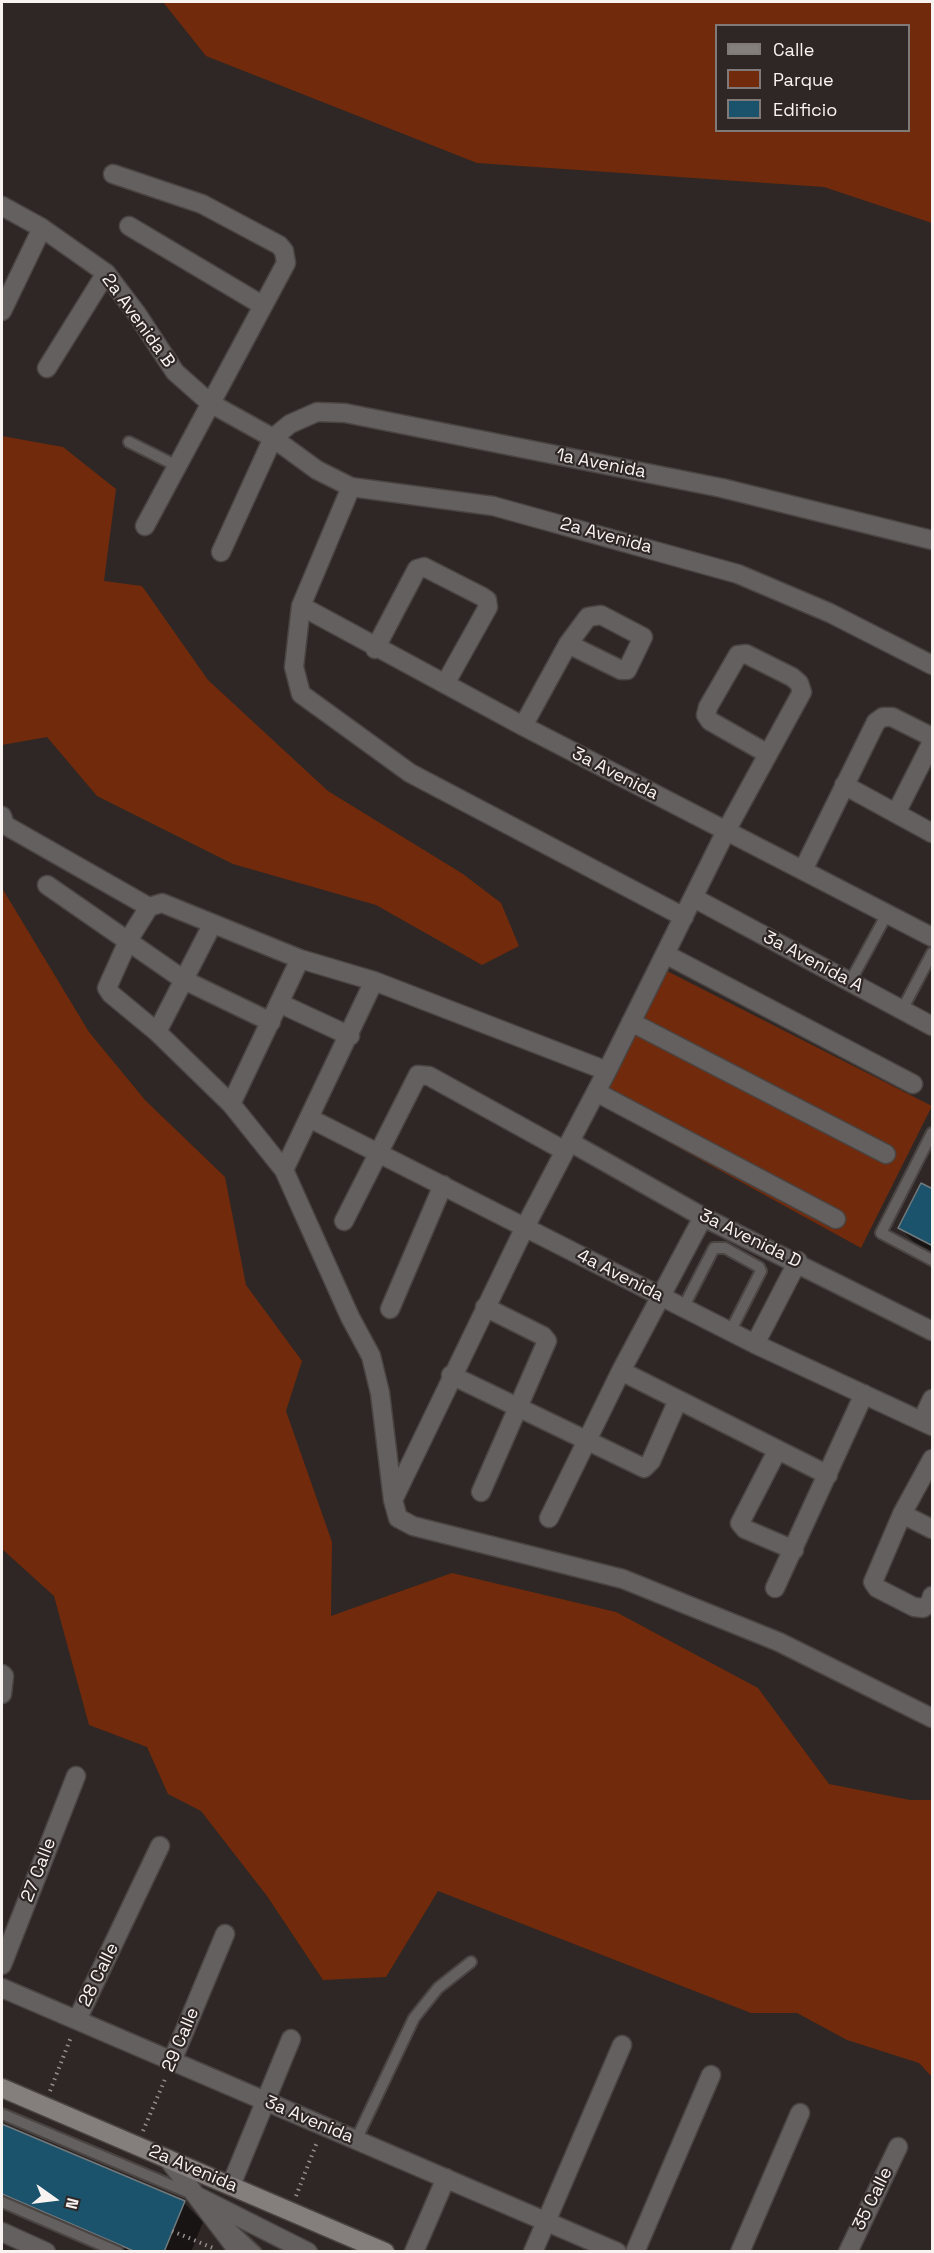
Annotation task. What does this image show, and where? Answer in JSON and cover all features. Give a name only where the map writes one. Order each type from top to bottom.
[{"type":"main road","name":"2a Avenida","points":[[2,2088],[385,2252]]},
{"type":"street","points":[[113,174],[202,204],[279,245],[284,251],[286,263],[145,526]]},
{"type":"street","name":"2a Avenida B","points":[[2,206],[42,228],[106,273],[137,314],[175,372],[210,403],[273,438]]},
{"type":"street","points":[[129,226],[262,305]]},
{"type":"street","points":[[2,311],[42,228]]},
{"type":"street","points":[[47,368],[106,273]]},
{"type":"street","name":"1a Avenida","points":[[273,438],[290,424],[317,412],[345,413],[722,488],[933,540]]},
{"type":"street","points":[[221,552],[273,438]]},
{"type":"street","name":"2a Avenida","points":[[273,438],[317,470],[351,487],[493,506],[738,574],[830,612],[933,665]]},
{"type":"street","points":[[351,487],[301,606],[294,667],[301,694],[410,773],[684,917]]},
{"type":"street","points":[[375,649],[417,569],[424,567],[487,600],[488,607],[445,684]]},
{"type":"street","name":"3a Avenida","points":[[301,606],[375,649],[933,937]]},
{"type":"street","points":[[523,726],[568,644]]},
{"type":"street","points":[[393,1500],[451,1375],[525,1227],[607,1071],[726,831],[802,692],[799,683],[746,654],[738,656],[708,707],[706,715],[710,721],[768,754]]},
{"type":"street","points":[[803,870],[876,722],[883,717],[892,717],[933,737]]},
{"type":"street","points":[[896,813],[933,742]]},
{"type":"street","points":[[844,785],[933,833]]},
{"type":"street","points":[[2,816],[5,825],[149,907]]},
{"type":"street","points":[[47,885],[129,939],[184,980],[271,1022]]},
{"type":"street","name":"3a Avenida A","points":[[694,898],[933,1026]]},
{"type":"street","points":[[607,1071],[374,981],[300,959],[162,903],[149,907],[129,939],[107,988],[111,994],[157,1032],[231,1104],[284,1170],[345,1307],[371,1356],[382,1404],[393,1500],[398,1518],[413,1526],[623,1579],[779,1642],[933,1719]]},
{"type":"street","points":[[157,1032],[212,925]]},
{"type":"street","points":[[665,954],[913,1084]]},
{"type":"street","points":[[231,1104],[300,959]]},
{"type":"street","points":[[284,1170],[350,1036],[374,981]]},
{"type":"street","points":[[279,1003],[350,1036]]},
{"type":"street","points":[[631,1022],[886,1154]]},
{"type":"street","name":"3a Avenida D","points":[[379,1151],[418,1075],[429,1076],[933,1331]]},
{"type":"street","points":[[596,1092],[836,1219]]},
{"type":"street","name":"4a Avenida","points":[[310,1119],[379,1151],[730,1332],[927,1423]]},
{"type":"street","points":[[344,1221],[379,1151]]},
{"type":"street","points":[[390,1309],[443,1185]]},
{"type":"street","points":[[549,1518],[621,1371],[703,1216]]},
{"type":"street","points":[[755,1344],[798,1261]]},
{"type":"street","points":[[481,1492],[520,1408],[547,1341],[543,1336],[485,1307]]},
{"type":"street","points":[[621,1371],[828,1475]]},
{"type":"street","points":[[451,1375],[644,1468],[651,1461],[678,1400]]},
{"type":"street","points":[[775,1588],[864,1394]]},
{"type":"street","points":[[927,1423],[933,1399]]},
{"type":"street","points":[[777,1451],[740,1523],[745,1529],[794,1550]]},
{"type":"street","points":[[933,1459],[902,1514],[873,1582],[877,1588],[914,1607],[923,1608],[930,1603],[933,1596]]},
{"type":"street","points":[[902,1514],[933,1529]]},
{"type":"street","name":"27 Calle","points":[[2,1965],[76,1776]]},
{"type":"street","name":"28 Calle","points":[[77,2020],[160,1846]]},
{"type":"street","name":"29 Calle","points":[[172,2061],[225,1934]]},
{"type":"street","name":"3a Avenida","points":[[2,1988],[617,2252]]},
{"type":"street","points":[[231,2185],[291,2039]]},
{"type":"street","points":[[534,2252],[622,2045]]},
{"type":"street","points":[[635,2252],[711,2075]]},
{"type":"street","points":[[740,2252],[800,2113]]},
{"type":"street","name":"35 Calle","points":[[848,2252],[898,2147]]},
{"type":"street","points":[[168,2159],[239,2252]]},
{"type":"street","points":[[414,2252],[446,2178]]},
{"type":"street","points":[[202,2201],[308,2252]]},
{"type":"street","points":[[2,2232],[46,2252]]},
{"type":"lane","points":[[129,442],[177,466]]},
{"type":"lane","points":[[850,982],[887,914]]},
{"type":"lane","points":[[902,1010],[933,953]]},
{"type":"lane","points":[[933,1132],[881,1233],[933,1260]]},
{"type":"lane","points":[[683,1308],[714,1248],[725,1248],[759,1267],[761,1271],[730,1332]]},
{"type":"lane","points":[[356,2140],[414,2018],[438,1988],[471,1962]]},
{"type":"lane","points":[[2,2114],[202,2201],[256,2252]]},
{"type":"lane","points":[[2,2202],[118,2252]]},
{"type":"path","name":"28 Calle","points":[[44,2106],[77,2020]]},
{"type":"path","name":"29 Calle","points":[[137,2146],[172,2061]]},
{"type":"path","points":[[290,2211],[324,2126]]},
{"type":"path","points":[[172,2231],[222,2252]]},
{"type":"green space","points":[[163,2],[932,2],[932,223],[824,187],[477,163],[206,56]]},
{"type":"green space","points":[[2,436],[63,447],[116,489],[104,581],[142,586],[208,680],[328,791],[463,874],[501,903],[519,946],[482,965],[376,905],[233,864],[97,796],[47,737],[2,745]]},
{"type":"green space","points":[[2,888],[89,1032],[145,1100],[225,1177],[246,1285],[302,1361],[286,1411],[332,1542],[331,1616],[452,1573],[616,1612],[758,1688],[829,1784],[910,1800],[932,1800],[932,2077],[919,2063],[847,2040],[797,2013],[751,2013],[438,1891],[386,1977],[323,1980],[267,1896],[201,1811],[168,1794],[147,1747],[89,1725],[54,1596],[2,1549]]},
{"type":"green space","points":[[667,971],[932,1106],[861,1248],[601,1105]]},
{"type":"building","points":[[921,1183],[933,1189],[933,1246],[898,1228]]},
{"type":"building","points":[[2,2124],[185,2201],[164,2252],[136,2252],[2,2194]]}]
